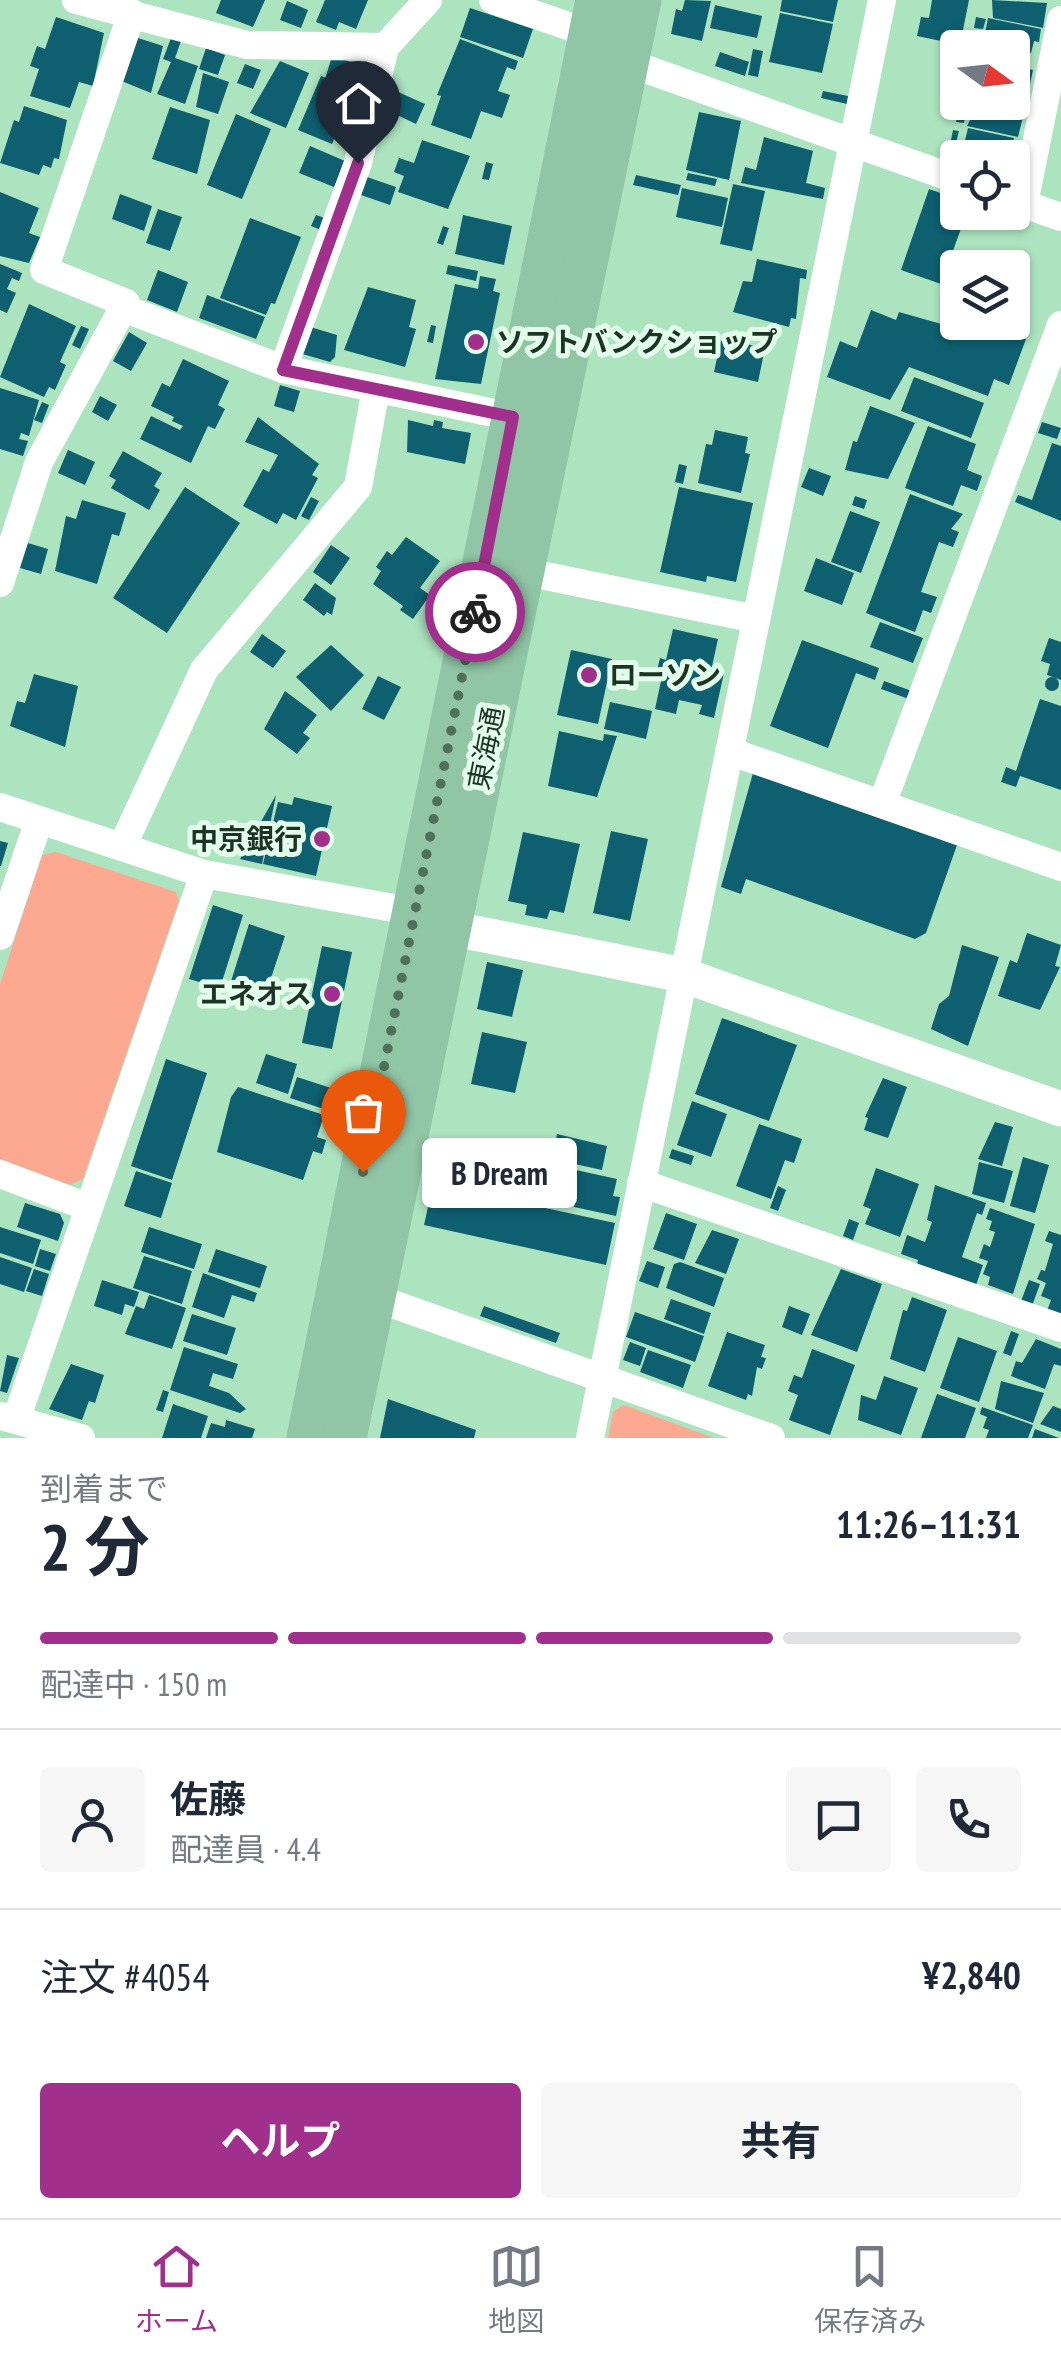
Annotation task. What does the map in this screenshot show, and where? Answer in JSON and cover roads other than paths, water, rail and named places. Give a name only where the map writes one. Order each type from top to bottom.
[{"type":"main road","name":"東海通","points":[[344,1438],[373,1297],[513,417],[605,32],[638,0]]},
{"type":"main road","name":"東海通","points":[[309,1438],[521,571],[605,32]]},
{"type":"street","points":[[76,0],[247,45],[384,47]]},
{"type":"street","points":[[283,370],[358,163],[384,47],[428,0]]},
{"type":"street","points":[[493,0],[605,32],[852,143],[940,174]]},
{"type":"street","points":[[590,1438],[882,0]]},
{"type":"street","points":[[0,582],[39,462],[126,303],[44,270],[132,13]]},
{"type":"street","points":[[1030,151],[1061,20]]},
{"type":"street","points":[[1030,206],[1061,217]]},
{"type":"street","points":[[124,308],[283,370],[513,417]]},
{"type":"street","points":[[882,804],[1061,325]]},
{"type":"street","points":[[122,847],[204,670],[358,487],[376,389]]},
{"type":"street","points":[[521,571],[756,619]]},
{"type":"street","points":[[729,751],[1060,865]]},
{"type":"street","points":[[0,807],[204,874],[683,975],[1061,1109]]},
{"type":"street","points":[[0,936],[39,820]]},
{"type":"street","points":[[81,1438],[8,1416],[88,1206],[204,874]]},
{"type":"street","points":[[0,1174],[88,1206]]},
{"type":"street","points":[[641,1183],[1061,1328]]},
{"type":"street","points":[[373,1297],[770,1438]]},
{"type":"place","name":"ソフトバンクショップ","points":[[476,342]]},
{"type":"place","name":"ローソン","points":[[589,675]]},
{"type":"place","name":"中京銀行","points":[[322,839]]},
{"type":"place","name":"エネオス","points":[[332,994]]},
{"type":"place","name":"B Dream","points":[[363,1172]]}]
